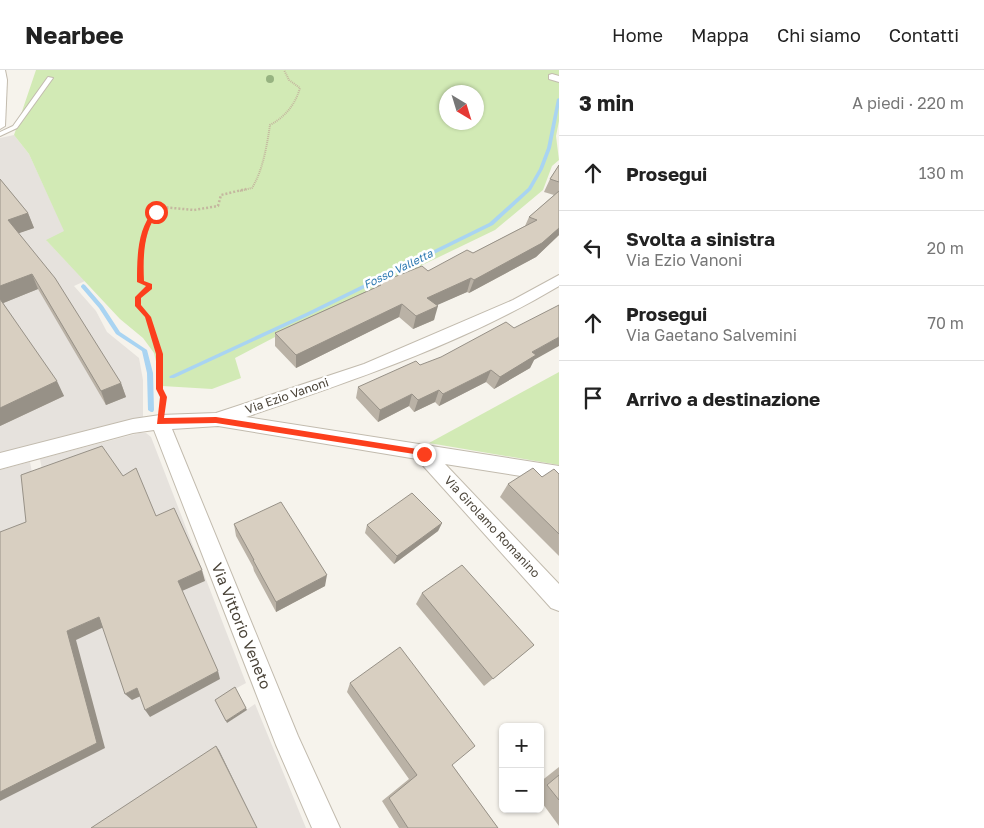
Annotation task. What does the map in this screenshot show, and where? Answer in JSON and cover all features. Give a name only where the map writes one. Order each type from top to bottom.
[{"type":"street","points":[[0,72],[2,80],[0,126]]},
{"type":"street","name":"Via Ezio Vanoni","points":[[0,461],[133,426],[160,422],[216,420],[370,368],[518,304],[559,280]]},
{"type":"street","points":[[216,420],[559,474]]},
{"type":"street","name":"Via Vittorio Veneto","points":[[160,422],[289,746],[326,828]]},
{"type":"street","name":"Via Girolamo Romanino","points":[[424,454],[559,600]]},
{"type":"lane","points":[[0,134],[15,127],[50,78]]},
{"type":"path","points":[[160,422],[163,397],[160,389],[159,354],[148,317],[138,306],[138,297],[149,289],[149,285],[140,282],[140,258],[152,205],[194,210],[218,206],[221,195],[252,188],[256,184],[270,134],[270,125],[277,122],[298,99],[300,88],[289,80],[284,70]]},
{"type":"path","points":[[150,218],[156,212],[171,207]]},
{"type":"shaded area","points":[[14,135],[29,154],[65,232],[47,241],[85,281],[74,286],[96,311],[107,332],[139,358],[143,380],[143,418],[0,454],[0,138]]},
{"type":"shaded area","points":[[139,433],[146,433],[151,437],[246,683],[235,689],[227,723],[255,704],[306,828],[0,828],[0,470],[30,462],[33,478],[43,475],[40,459]]},
{"type":"green space","points":[[36,70],[559,70],[559,121],[556,136],[559,160],[552,166],[543,190],[495,230],[298,325],[235,358],[241,378],[212,389],[162,386],[154,353],[143,338],[120,319],[46,240],[64,231],[29,154],[14,135]]},
{"type":"green space","points":[[559,372],[559,465],[429,443]]},
{"type":"building","points":[[559,165],[559,182],[550,179]]},
{"type":"building","points":[[0,179],[28,213],[8,220],[55,278],[121,383],[101,391],[32,274],[0,286]]},
{"type":"building","points":[[559,191],[559,228],[542,243],[474,280],[471,278],[427,298],[438,306],[416,316],[402,304],[296,355],[275,333],[381,285],[379,283],[422,266],[428,271],[467,250],[473,253],[537,220],[529,217]]},
{"type":"building","points":[[0,299],[57,381],[0,408]]},
{"type":"building","points":[[559,305],[559,337],[532,352],[536,355],[500,377],[491,370],[443,394],[439,390],[418,400],[412,394],[380,410],[358,387],[416,361],[420,365],[441,357],[506,322],[514,328]]},
{"type":"building","points":[[102,446],[123,476],[136,468],[156,516],[174,508],[202,570],[178,581],[218,671],[145,710],[137,688],[125,694],[99,617],[67,631],[97,743],[0,792],[0,532],[26,522],[21,475]]},
{"type":"building","points":[[533,468],[542,477],[554,469],[559,474],[559,534],[508,484]]},
{"type":"building","points":[[412,493],[442,523],[397,556],[367,525]]},
{"type":"building","points":[[281,502],[327,575],[276,602],[234,524]]},
{"type":"building","points":[[462,565],[534,645],[493,679],[422,593]]},
{"type":"building","points":[[400,647],[475,746],[452,765],[498,828],[408,828],[389,798],[417,775],[350,683]]},
{"type":"building","points":[[235,687],[246,708],[226,721],[215,700]]},
{"type":"building","points":[[216,746],[257,828],[91,828]]},
{"type":"building","points":[[559,775],[559,800],[547,785]]},
{"type":"waterway","name":"Fosso Valletta","points":[[172,377],[308,314],[491,224],[530,189],[541,169],[549,148],[559,99]]},
{"type":"waterway","points":[[83,286],[101,307],[118,333],[144,350],[150,373],[151,410]]},
{"type":"route","points":[[156,212],[150,218],[146,228],[140,258],[140,282],[145,282],[149,285],[149,289],[138,297],[138,306],[148,317],[159,354],[160,389],[163,397],[160,422],[216,420],[424,454]]}]
